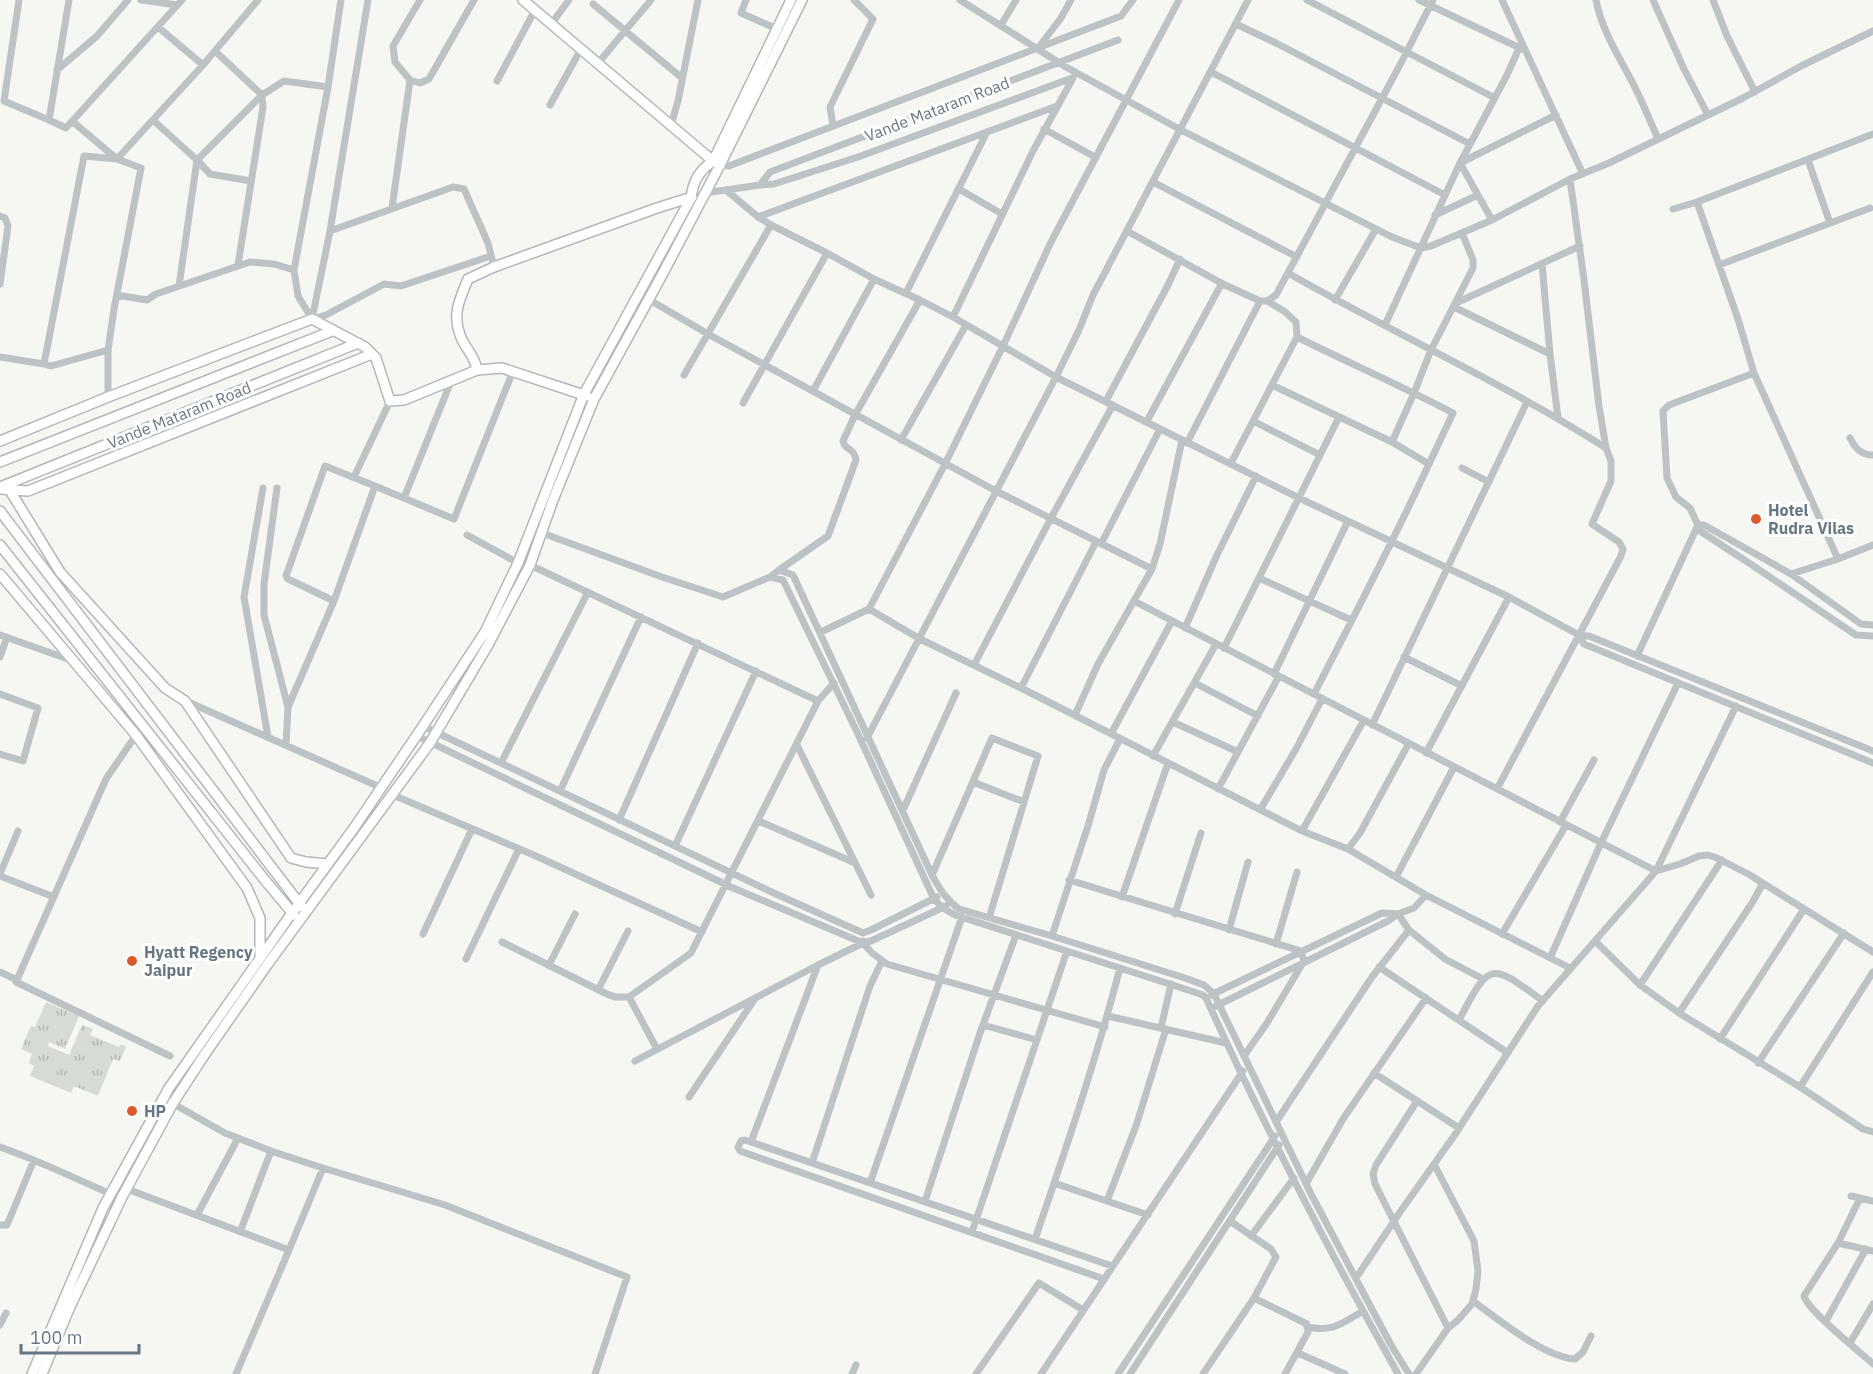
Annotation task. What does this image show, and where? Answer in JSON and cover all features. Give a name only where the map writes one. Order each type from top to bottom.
[{"type":"street","points":[[19,0],[4,101],[66,128],[179,3]]},
{"type":"street","points":[[49,120],[69,0]]},
{"type":"street","points":[[57,70],[97,36],[128,0]]},
{"type":"street","points":[[141,0],[179,3]]},
{"type":"street","points":[[117,159],[203,65],[258,0]]},
{"type":"street","points":[[341,0],[328,87],[294,270],[298,296],[312,319],[365,347],[376,358],[390,401],[354,477]]},
{"type":"street","points":[[312,319],[330,231],[368,0]]},
{"type":"street","points":[[420,0],[393,46],[395,62],[410,80],[420,83],[429,79],[474,0]]},
{"type":"street","points":[[523,0],[716,163],[729,166],[1121,16],[1133,0]]},
{"type":"street","points":[[552,23],[569,0]]},
{"type":"street","points":[[598,63],[651,0]]},
{"type":"street","points":[[671,125],[698,0]]},
{"type":"street","points":[[747,0],[741,13],[777,29]]},
{"type":"street","points":[[42,1374],[69,1309],[127,1189],[173,1103],[205,1054],[430,742],[488,645],[530,565],[553,500],[594,399],[705,194],[716,163],[791,0]]},
{"type":"street","points":[[32,1374],[103,1208],[163,1098],[417,736],[484,632],[518,562],[584,394],[691,198],[693,183],[699,172],[716,163],[802,0]]},
{"type":"street","points":[[834,126],[830,107],[873,19],[854,0]]},
{"type":"street","points":[[961,0],[1058,62],[1074,75],[1376,229],[1421,248],[1431,246],[1492,220],[1570,179],[1755,92],[1803,65],[1873,31]]},
{"type":"street","points":[[1001,25],[1016,0]]},
{"type":"street","points":[[1037,49],[1061,18],[1071,0]]},
{"type":"street","points":[[821,632],[869,609],[945,464],[1051,242],[1179,0]]},
{"type":"street","points":[[862,745],[920,639],[1056,377],[1093,296],[1248,0]]},
{"type":"street","points":[[1308,0],[1495,98]]},
{"type":"street","points":[[1419,0],[1432,3],[1527,51]]},
{"type":"street","points":[[1502,0],[1583,174]]},
{"type":"street","points":[[1596,0],[1598,12],[1610,41],[1658,139]]},
{"type":"street","points":[[1653,0],[1684,69],[1708,115]]},
{"type":"street","points":[[1713,0],[1727,36],[1755,92]]},
{"type":"street","points":[[1075,715],[1098,664],[1152,569],[1184,442],[1263,301],[1276,295],[1432,3]]},
{"type":"street","points":[[592,4],[682,78]]},
{"type":"street","points":[[497,81],[535,10]]},
{"type":"street","points":[[1236,24],[1470,144]]},
{"type":"street","points":[[158,27],[203,65]]},
{"type":"street","name":"Vande Mataram Road","points":[[760,184],[770,172],[1118,40]]},
{"type":"street","points":[[1385,326],[1460,163],[1519,48]]},
{"type":"street","points":[[550,105],[581,49]]},
{"type":"street","points":[[215,51],[262,95],[263,107],[238,265]]},
{"type":"street","points":[[1211,72],[1445,195]]},
{"type":"street","points":[[953,317],[1044,129],[1074,75]]},
{"type":"street","name":"Vande Mataram Road","points":[[477,370],[475,359],[460,336],[457,307],[468,279],[494,267],[657,208],[705,194],[760,184],[774,184],[858,157],[1074,75]]},
{"type":"street","points":[[392,208],[410,80]]},
{"type":"street","points":[[179,286],[197,160],[262,95],[284,81],[328,87]]},
{"type":"street","points":[[758,217],[1057,106]]},
{"type":"street","points":[[1460,163],[1556,116]]},
{"type":"street","points":[[153,120],[210,174],[251,182]]},
{"type":"street","points":[[72,122],[117,159]]},
{"type":"street","points":[[1044,129],[1095,157]]},
{"type":"street","points":[[906,293],[987,132]]},
{"type":"street","points":[[1673,209],[1697,202],[1873,134]]},
{"type":"street","points":[[44,364],[84,156],[117,159],[141,168],[108,350],[108,397]]},
{"type":"street","points":[[1808,160],[1830,223]]},
{"type":"street","points":[[1460,163],[1492,220]]},
{"type":"street","points":[[1497,789],[1623,549],[1619,542],[1592,524],[1611,482],[1611,461],[1606,448],[1599,406],[1570,179]]},
{"type":"street","points":[[1153,182],[1297,257]]},
{"type":"street","points":[[330,231],[453,187],[459,187],[464,189],[488,243],[494,267]]},
{"type":"street","points":[[959,189],[1002,214]]},
{"type":"street","points":[[726,190],[771,225],[953,317],[1056,377],[1184,442],[1509,597],[1579,635],[1589,636],[1873,751]]},
{"type":"street","points":[[1435,215],[1478,195]]},
{"type":"street","points":[[1697,202],[1754,373],[1838,559]]},
{"type":"street","points":[[1719,265],[1870,208]]},
{"type":"street","points":[[0,216],[5,218],[8,226],[0,284]]},
{"type":"street","points":[[684,375],[771,225]]},
{"type":"street","points":[[1335,300],[1376,229]]},
{"type":"street","points":[[1127,231],[1222,283],[1263,301],[1292,317],[1296,322],[1297,337],[1231,463]]},
{"type":"street","points":[[1392,442],[1431,350],[1473,268],[1473,260],[1462,233]]},
{"type":"street","points":[[1455,305],[1580,246]]},
{"type":"street","points":[[743,403],[827,253]]},
{"type":"street","points":[[0,441],[108,397],[326,315],[384,284],[401,286],[491,256]]},
{"type":"street","points":[[1106,401],[1180,259]]},
{"type":"street","points":[[117,295],[147,300],[156,294],[250,262],[274,264],[294,270]]},
{"type":"street","points":[[1542,264],[1558,418]]},
{"type":"street","points":[[1288,273],[1558,418],[1606,448]]},
{"type":"street","points":[[813,392],[874,279]]},
{"type":"street","points":[[1147,422],[1222,283]]},
{"type":"street","points":[[648,299],[945,464],[1152,569]]},
{"type":"street","points":[[542,532],[723,597],[770,577],[822,541],[831,530],[856,460],[854,452],[843,444],[855,415],[920,300]]},
{"type":"street","points":[[1455,305],[1550,354]]},
{"type":"street","points":[[901,440],[966,324]]},
{"type":"street","name":"Vande Mataram Road","points":[[0,462],[332,331]]},
{"type":"street","points":[[1297,337],[1453,413],[1393,542],[1314,694]]},
{"type":"street","name":"Vande Mataram Road","points":[[3,488],[358,343]]},
{"type":"street","points":[[0,357],[51,366],[108,350]]},
{"type":"street","points":[[3,488],[28,490],[372,354]]},
{"type":"street","points":[[390,401],[404,400],[477,370],[502,368],[594,399]]},
{"type":"street","points":[[334,601],[286,576],[325,466],[454,519],[513,371]]},
{"type":"street","points":[[1754,373],[1669,405],[1664,411],[1667,478],[1676,497],[1690,508],[1700,531],[1856,635],[1873,636]]},
{"type":"street","points":[[404,498],[452,379]]},
{"type":"street","points":[[1272,385],[1392,442],[1430,464]]},
{"type":"street","points":[[1372,724],[1527,402]]},
{"type":"street","points":[[974,665],[1113,405]]},
{"type":"street","points":[[1224,648],[1339,417]]},
{"type":"street","points":[[1253,421],[1320,455]]},
{"type":"street","points":[[1021,688],[1160,429]]},
{"type":"street","points":[[1850,438],[1859,451],[1873,455]]},
{"type":"street","points":[[1462,468],[1489,482]]},
{"type":"street","points":[[1185,628],[1217,555],[1256,476]]},
{"type":"street","points":[[288,707],[334,601],[375,486]]},
{"type":"street","points":[[3,488],[60,572],[165,688],[185,701],[381,788]]},
{"type":"street","points":[[263,488],[244,597],[268,737]]},
{"type":"street","points":[[277,488],[264,584],[264,615],[288,707],[286,745]]},
{"type":"street","points":[[0,511],[306,913]]},
{"type":"street","points":[[1218,789],[1258,716],[1348,521]]},
{"type":"street","points":[[1698,525],[1704,525],[1791,574],[1861,624],[1873,626]]},
{"type":"street","points":[[1637,656],[1698,525]]},
{"type":"street","points":[[467,535],[518,562]]},
{"type":"street","points":[[0,545],[299,922]]},
{"type":"street","points":[[1791,574],[1873,545]]},
{"type":"street","points":[[530,565],[818,701]]},
{"type":"street","points":[[779,570],[794,575],[932,875],[942,894],[951,903],[959,909],[1204,985],[1214,994],[1214,1007],[1226,1043],[1241,1074],[1398,1374]]},
{"type":"street","points":[[0,574],[136,735],[247,888],[260,918],[260,958]]},
{"type":"street","points":[[770,577],[783,580],[934,899],[943,908],[962,917],[1203,995],[1214,1007],[1244,1056],[1306,1184],[1391,1345],[1409,1374]]},
{"type":"street","points":[[1259,578],[1352,620]]},
{"type":"street","points":[[501,763],[588,592]]},
{"type":"street","points":[[1426,753],[1509,597]]},
{"type":"street","points":[[1134,602],[1656,872],[1699,856],[1708,855],[1722,860],[1873,952]]},
{"type":"street","points":[[869,609],[920,639],[1075,715],[1218,789],[1302,831],[1348,849],[1426,895],[1570,968]]},
{"type":"street","points":[[560,792],[641,617]]},
{"type":"street","points":[[1111,734],[1172,621]]},
{"type":"street","points":[[1579,635],[1584,644],[1873,763]]},
{"type":"street","points":[[0,657],[3,636],[73,660]]},
{"type":"street","points":[[619,820],[698,644]]},
{"type":"street","points":[[1153,756],[1216,644]]},
{"type":"street","points":[[1404,657],[1462,686]]},
{"type":"street","points":[[675,846],[756,670]]},
{"type":"street","points":[[502,942],[615,997],[629,997],[691,952],[727,885],[818,701],[833,683],[843,680]]},
{"type":"street","points":[[1195,682],[1258,716]]},
{"type":"street","points":[[1550,958],[1600,843],[1678,683]]},
{"type":"street","points":[[903,810],[956,693]]},
{"type":"street","points":[[0,694],[38,708],[22,762],[0,754]]},
{"type":"street","points":[[1260,810],[1322,699]]},
{"type":"street","points":[[185,701],[291,858],[328,864]]},
{"type":"street","points":[[1356,1278],[1543,1000],[1656,872],[1736,706]]},
{"type":"street","points":[[1302,831],[1364,720]]},
{"type":"street","points":[[1173,722],[1238,752]]},
{"type":"street","points":[[423,726],[862,933],[942,894]]},
{"type":"street","points":[[136,735],[106,779],[16,982],[170,1056]]},
{"type":"street","points":[[417,736],[727,885],[863,943],[887,964],[1105,1027]]},
{"type":"street","points":[[932,875],[992,738],[1038,756],[989,918]]},
{"type":"street","points":[[1052,936],[1104,770],[1120,739]]},
{"type":"street","points":[[1348,849],[1360,833],[1409,743]]},
{"type":"street","points":[[796,745],[871,895]]},
{"type":"street","points":[[1502,934],[1563,824],[1594,760]]},
{"type":"street","points":[[1122,897],[1168,763]]},
{"type":"street","points":[[1396,877],[1454,767]]},
{"type":"street","points":[[973,782],[1024,802]]},
{"type":"street","points":[[393,795],[702,932]]},
{"type":"street","points":[[759,821],[853,862]]},
{"type":"street","points":[[423,934],[472,829]]},
{"type":"street","points":[[18,831],[0,875],[54,897]]},
{"type":"street","points":[[1174,914],[1201,833]]},
{"type":"street","points":[[466,959],[519,849]]},
{"type":"street","points":[[1640,985],[1722,860]]},
{"type":"street","points":[[1229,930],[1248,862]]},
{"type":"street","points":[[1276,944],[1297,872]]},
{"type":"street","points":[[1069,880],[1301,951]]},
{"type":"street","points":[[1678,1013],[1763,883]]},
{"type":"street","points":[[1214,1007],[1414,908],[1426,895]]},
{"type":"street","points":[[635,1061],[818,965],[951,903]]},
{"type":"street","points":[[1720,1039],[1804,909]]},
{"type":"street","points":[[1206,998],[1383,913],[1398,914]]},
{"type":"street","points":[[549,965],[575,914]]},
{"type":"street","points":[[1398,914],[1409,930],[1445,959],[1483,979]]},
{"type":"street","points":[[870,1183],[962,917]]},
{"type":"street","points":[[1276,1122],[1379,967],[1409,930]]},
{"type":"street","points":[[598,990],[628,931]]},
{"type":"street","points":[[862,933],[863,943]]},
{"type":"street","points":[[1758,1063],[1844,933]]},
{"type":"street","points":[[277,934],[286,941]]},
{"type":"street","points":[[925,1201],[983,1025],[1016,935]]},
{"type":"street","points":[[1595,941],[1640,985],[1678,1013],[1800,1087],[1863,1129],[1873,1132]]},
{"type":"street","points":[[972,1232],[1067,951]]},
{"type":"street","points":[[1244,1056],[1304,962],[1301,951]]},
{"type":"street","points":[[813,1163],[870,986],[882,961]]},
{"type":"street","points":[[751,1142],[818,965]]},
{"type":"street","points":[[1379,967],[1508,1053]]},
{"type":"street","points":[[1035,1239],[1074,1127],[1105,1027],[1120,968]]},
{"type":"street","points":[[0,972],[18,980]]},
{"type":"street","points":[[1459,1020],[1478,984],[1489,974],[1497,972],[1512,978],[1543,1000]]},
{"type":"street","points":[[1800,1087],[1873,972]]},
{"type":"street","points":[[1107,1202],[1139,1115],[1164,1029],[1171,984]]},
{"type":"street","points":[[629,997],[657,1050]]},
{"type":"street","points":[[689,1097],[755,998]]},
{"type":"street","points":[[1306,1184],[1343,1119],[1426,998]]},
{"type":"street","points":[[1108,1016],[1226,1043]]},
{"type":"street","points":[[983,1025],[1037,1040]]},
{"type":"street","points":[[1041,1374],[1248,1064]]},
{"type":"street","points":[[1374,1073],[1459,1128]]},
{"type":"street","points":[[163,1098],[225,1133],[323,1168],[446,1205],[627,1277],[595,1374]]},
{"type":"street","points":[[1418,1101],[1376,1165],[1373,1174],[1375,1184],[1448,1328]]},
{"type":"street","points":[[1118,1374],[1280,1130]]},
{"type":"street","points":[[197,1215],[238,1138]]},
{"type":"street","points":[[1135,1373],[1284,1138]]},
{"type":"street","points":[[1104,1279],[740,1151],[738,1147],[741,1141],[751,1142],[1112,1266]]},
{"type":"street","points":[[0,1147],[111,1194]]},
{"type":"street","points":[[240,1232],[271,1150]]},
{"type":"street","points":[[0,1225],[7,1225],[34,1160]]},
{"type":"street","points":[[1416,1374],[1448,1328],[1458,1320],[1473,1301],[1478,1271],[1474,1241],[1434,1164]]},
{"type":"street","points":[[236,1374],[323,1168]]},
{"type":"street","points":[[1251,1236],[1294,1178]]},
{"type":"street","points":[[1054,1184],[1148,1215]]},
{"type":"street","points":[[127,1189],[289,1250]]},
{"type":"street","points":[[1851,1196],[1873,1202]]},
{"type":"street","points":[[1860,1198],[1838,1242],[1804,1296],[1805,1301],[1826,1322],[1873,1364]]},
{"type":"street","points":[[1203,1374],[1254,1298],[1276,1257],[1271,1249],[1230,1221]]},
{"type":"street","points":[[1826,1322],[1869,1250],[1838,1242]]},
{"type":"street","points":[[976,1374],[1039,1283],[1083,1310]]},
{"type":"street","points":[[1254,1298],[1307,1324],[1308,1332],[1285,1374]]},
{"type":"street","points":[[1473,1301],[1552,1354],[1565,1358],[1575,1359],[1583,1352],[1591,1336]]},
{"type":"street","points":[[1850,1343],[1873,1304]]},
{"type":"street","points":[[1307,1327],[1321,1330],[1335,1327],[1363,1311]]},
{"type":"street","points":[[0,1326],[6,1313]]},
{"type":"street","points":[[1298,1353],[1345,1374]]},
{"type":"street","points":[[852,1374],[856,1365]]},
{"type":"green space","points":[[46,1002],[79,1016],[65,1049],[49,1042],[48,1046],[69,1055],[82,1025],[93,1029],[90,1035],[119,1047],[121,1044],[126,1047],[120,1061],[113,1059],[98,1096],[74,1086],[71,1093],[30,1076],[34,1066],[29,1063],[32,1054],[21,1049],[31,1026],[35,1027]]},
{"type":"place","name":"Hotel Rudra Vilas","points":[[1756,519]]},
{"type":"place","name":"Hyatt Regency Jaipur","points":[[132,961]]},
{"type":"place","name":"HP","points":[[132,1111]]}]
